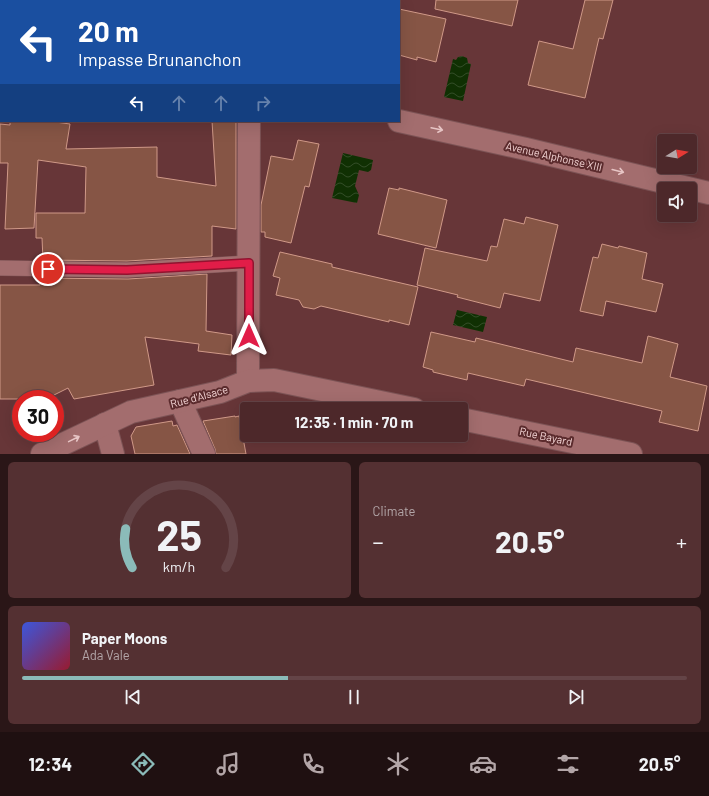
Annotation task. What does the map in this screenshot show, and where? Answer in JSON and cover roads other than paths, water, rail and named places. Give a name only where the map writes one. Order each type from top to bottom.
[{"type":"street","name":"Avenue Alphonse XIII","points":[[400,121],[526,148],[709,193]]},
{"type":"street","points":[[250,122],[248,380],[274,380],[380,402]]},
{"type":"street","name":"Rue d'Alsace","points":[[42,454],[131,412],[220,392],[248,380]]},
{"type":"street","points":[[180,401],[204,454]]},
{"type":"street","name":"Rue Bayard","points":[[468,420],[631,454]]},
{"type":"street","points":[[105,424],[113,454]]},
{"type":"lane","points":[[0,268],[127,270],[249,263]]},
{"type":"water","points":[[462,56],[467,58],[468,63],[471,64],[463,101],[444,97],[453,59],[456,60],[458,57]]},
{"type":"water","points":[[343,153],[373,160],[371,170],[368,172],[359,170],[355,186],[359,195],[357,203],[332,198]]},
{"type":"water","points":[[457,310],[487,317],[483,332],[453,325]]}]
